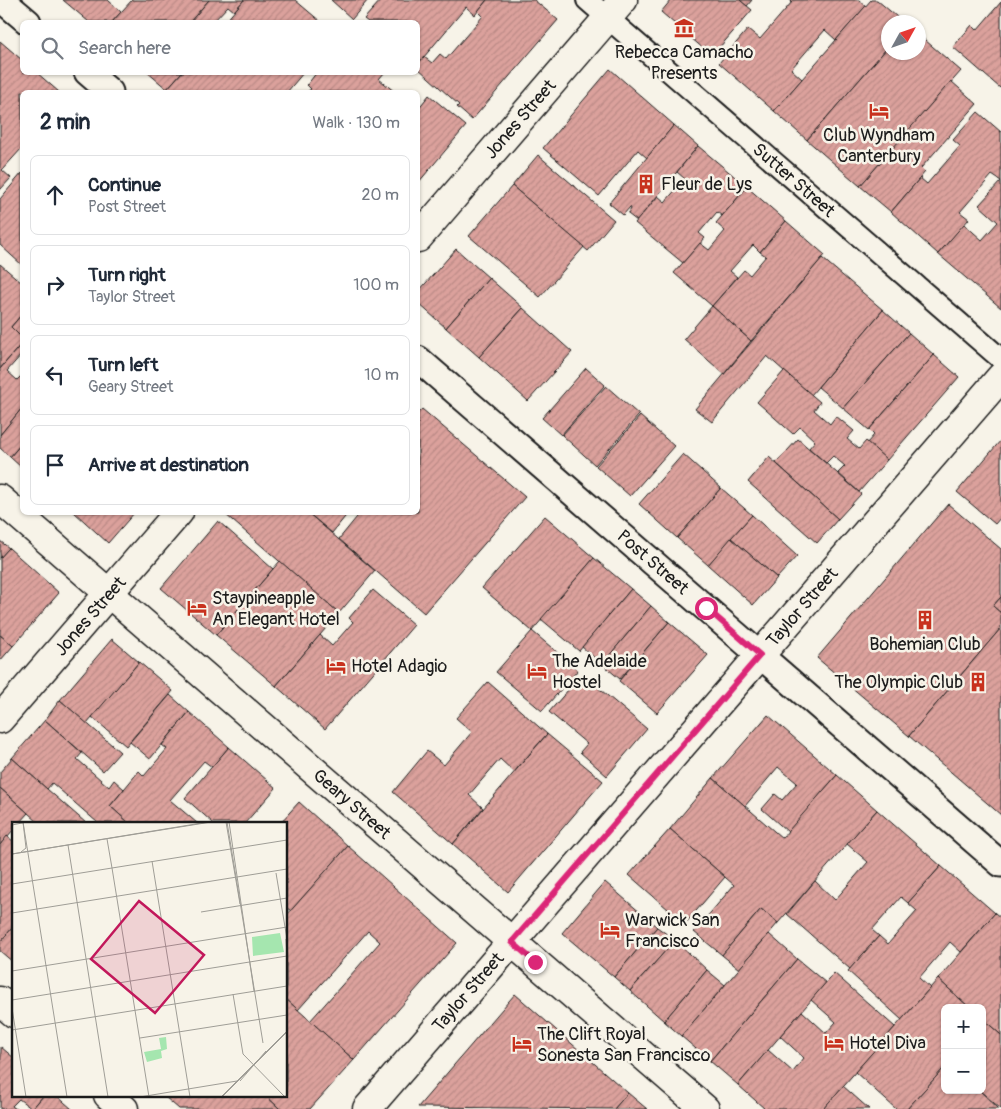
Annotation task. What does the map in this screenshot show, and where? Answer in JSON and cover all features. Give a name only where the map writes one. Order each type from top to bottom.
[{"type":"main road","name":"Jones Street","points":[[420,236],[616,9]]},
{"type":"main road","name":"Taylor Street","points":[[367,1109],[1001,377]]},
{"type":"main road","name":"Geary Street","points":[[0,499],[705,1109]]},
{"type":"main road","name":"Jones Street","points":[[0,719],[176,515]]},
{"type":"main road","points":[[0,1001],[12,1011]]},
{"type":"main road","points":[[109,1096],[124,1109]]},
{"type":"street","points":[[2,0],[26,20]]},
{"type":"street","name":"Sutter Street","points":[[587,0],[616,9],[1001,359]]},
{"type":"street","points":[[90,75],[108,90]]},
{"type":"street","name":"Post Street","points":[[420,361],[1001,864]]},
{"type":"building","points":[[63,0],[108,0],[121,12],[114,20],[87,20]]},
{"type":"building","points":[[132,0],[209,0],[192,20],[114,20]]},
{"type":"building","points":[[209,0],[244,0],[234,11],[228,6],[215,20],[192,20]]},
{"type":"building","points":[[244,0],[295,0],[319,20],[227,20]]},
{"type":"building","points":[[331,0],[368,0],[352,19]]},
{"type":"building","points":[[381,0],[487,0],[475,15],[466,7],[420,62],[420,20],[364,19]]},
{"type":"building","points":[[487,0],[534,0],[558,20],[472,120],[457,107],[459,105],[420,70],[420,62],[424,57],[432,63],[440,54],[446,59],[483,16],[478,11]]},
{"type":"building","points":[[671,0],[740,0],[752,10],[712,56],[661,12]]},
{"type":"building","points":[[740,0],[752,0],[747,6]]},
{"type":"building","points":[[790,0],[859,0],[866,6],[836,40],[825,30],[791,69],[802,79],[774,111],[719,63],[748,29],[760,39],[792,2]]},
{"type":"building","points":[[871,0],[877,0],[895,15],[881,15],[881,55],[807,140],[774,111]]},
{"type":"building","points":[[1001,2],[1000,88],[953,47],[972,25],[977,30]]},
{"type":"building","points":[[0,41],[20,58],[20,75],[39,75],[57,90],[20,90],[20,150],[2,170],[11,178],[0,190]]},
{"type":"building","name":"Club Wyndham Canterbury","points":[[926,41],[961,71],[860,186],[807,140],[881,55],[881,60],[926,60]]},
{"type":"building","points":[[610,69],[674,125],[647,158],[638,150],[599,196],[543,148]]},
{"type":"building","points":[[151,75],[179,75],[167,89]]},
{"type":"building","points":[[179,75],[301,75],[289,90],[167,89]]},
{"type":"building","points":[[315,75],[382,75],[379,79],[393,90],[310,90],[311,89],[307,85]]},
{"type":"building","points":[[951,81],[977,104],[921,168],[925,172],[891,212],[860,186]]},
{"type":"building","points":[[429,95],[466,126],[420,181],[420,106]]},
{"type":"building","points":[[978,112],[1001,132],[1001,181],[992,175],[960,212],[969,219],[938,254],[891,212],[920,178],[927,184],[960,146],[953,140]]},
{"type":"building","name":"Fleur de Lys","points":[[674,125],[698,146],[637,221],[628,214],[631,209],[630,207],[623,215],[609,203]]},
{"type":"building","points":[[698,146],[747,187],[722,216],[717,212],[699,233],[705,238],[683,263],[635,223],[658,196],[665,202],[685,179],[677,172]]},
{"type":"building","points":[[538,155],[614,220],[588,251],[512,186]]},
{"type":"building","points":[[20,175],[20,263],[0,245],[0,199]]},
{"type":"building","points":[[1001,181],[1001,308],[938,254],[964,224],[982,240],[998,222],[979,205]]},
{"type":"building","points":[[512,186],[584,247],[540,297],[469,236]]},
{"type":"building","points":[[747,187],[786,221],[760,252],[753,245],[730,271],[737,277],[712,306],[674,273],[700,243],[709,250],[725,231],[716,223]]},
{"type":"building","points":[[786,221],[825,255],[751,341],[712,306],[744,270],[750,275],[766,256],[760,252]]},
{"type":"building","points":[[456,249],[489,278],[446,328],[420,305],[420,290]]},
{"type":"building","points":[[822,258],[883,310],[811,395],[767,356],[712,422],[695,409]]},
{"type":"building","points":[[0,264],[20,281],[20,316],[11,327],[20,336],[20,345],[0,369]]},
{"type":"building","points":[[489,278],[523,308],[479,357],[446,328]]},
{"type":"building","points":[[712,306],[751,341],[724,374],[684,339]]},
{"type":"building","points":[[523,308],[572,352],[528,401],[479,357]]},
{"type":"building","points":[[883,310],[909,333],[843,408],[818,387]]},
{"type":"building","points":[[20,316],[20,336],[11,327]]},
{"type":"building","points":[[909,333],[934,355],[869,430],[843,408]]},
{"type":"building","points":[[20,345],[20,356],[7,371],[17,380],[20,377],[20,410],[0,435],[0,369]]},
{"type":"building","points":[[934,355],[959,377],[887,460],[867,443],[874,435],[869,430]]},
{"type":"building","points":[[586,368],[605,385],[561,435],[542,418]]},
{"type":"building","points":[[784,371],[820,402],[814,410],[830,424],[836,416],[854,431],[847,439],[859,449],[866,441],[887,460],[859,492],[838,473],[845,466],[833,456],[826,463],[809,448],[815,441],[800,427],[793,434],[757,402]]},
{"type":"building","points":[[606,386],[639,415],[595,465],[562,435]]},
{"type":"building","points":[[422,409],[525,497],[424,613],[339,539],[359,515],[420,515],[420,411]]},
{"type":"building","points":[[20,410],[20,445],[10,457],[0,448],[0,435]]},
{"type":"building","points":[[640,416],[674,446],[630,496],[596,466]]},
{"type":"building","points":[[798,439],[861,494],[838,519],[776,463]]},
{"type":"building","points":[[1001,440],[1001,517],[995,524],[957,492]]},
{"type":"building","points":[[20,445],[20,466],[10,457]]},
{"type":"building","points":[[683,454],[721,488],[677,538],[639,504]]},
{"type":"building","points":[[769,457],[838,519],[817,543],[748,482]]},
{"type":"building","points":[[721,488],[752,515],[708,565],[677,538]]},
{"type":"building","name":"Bohemian Club","points":[[948,504],[1001,549],[1001,597],[993,606],[1001,613],[1001,628],[909,736],[817,658]]},
{"type":"building","points":[[77,515],[132,515],[108,543]]},
{"type":"building","points":[[226,515],[310,515],[375,571],[339,613]]},
{"type":"building","points":[[311,515],[347,515],[332,533]]},
{"type":"building","points":[[752,515],[797,556],[777,578],[731,538]]},
{"type":"building","points":[[545,516],[594,558],[532,631],[482,588]]},
{"type":"building","points":[[218,521],[273,569],[216,635],[161,588]]},
{"type":"building","points":[[731,538],[777,578],[753,605],[708,565]]},
{"type":"building","points":[[0,541],[9,548],[0,558]]},
{"type":"building","points":[[9,548],[59,593],[13,646],[0,635],[0,558]]},
{"type":"building","points":[[594,558],[631,589],[579,651],[541,619]]},
{"type":"building","points":[[280,561],[339,613],[276,686],[216,635]]},
{"type":"building","points":[[631,589],[651,606],[602,664],[582,647]]},
{"type":"building","name":"Hotel Adagio","points":[[373,590],[414,625],[325,729],[276,686],[320,635],[332,646],[353,622],[349,618]]},
{"type":"building","points":[[1001,597],[1001,613],[993,606]]},
{"type":"building","points":[[651,606],[669,622],[620,679],[602,664]]},
{"type":"building","points":[[669,622],[708,655],[657,713],[619,681]]},
{"type":"building","name":"The Olympic Club","points":[[1001,628],[1001,815],[909,736]]},
{"type":"building","name":"The Adelaide Hostel","points":[[532,631],[578,670],[542,711],[496,672]]},
{"type":"building","points":[[0,635],[13,646],[0,661]]},
{"type":"building","points":[[112,639],[139,662],[87,724],[60,700]]},
{"type":"building","points":[[139,662],[173,691],[126,746],[92,717]]},
{"type":"building","points":[[582,674],[647,729],[607,776],[580,752],[587,744],[549,712]]},
{"type":"building","points":[[488,682],[547,734],[514,772],[500,759],[469,795],[483,808],[453,844],[393,792],[427,751],[444,765],[472,732],[456,718]]},
{"type":"building","points":[[170,695],[189,712],[150,759],[130,742]]},
{"type":"building","points":[[60,700],[120,752],[103,771],[45,720]]},
{"type":"building","points":[[189,712],[229,747],[212,767],[204,761],[170,800],[196,822],[128,822],[110,806],[139,771],[144,776],[167,749],[162,745]]},
{"type":"building","points":[[768,715],[837,775],[788,832],[762,809],[775,794],[782,800],[797,783],[778,767],[745,806],[713,778]]},
{"type":"building","points":[[45,720],[82,753],[77,759],[109,787],[114,780],[124,789],[110,806],[128,822],[97,822],[52,783],[47,789],[12,758]]},
{"type":"building","points":[[547,734],[603,781],[508,892],[453,844]]},
{"type":"building","points":[[229,747],[276,788],[246,822],[212,822],[185,798]]},
{"type":"building","points":[[12,758],[85,822],[38,822],[0,788],[0,772]]},
{"type":"building","points":[[837,775],[877,810],[778,923],[761,909],[722,955],[694,932],[734,885],[670,829],[713,778],[782,838]]},
{"type":"building","points":[[0,788],[28,813],[20,822],[12,822],[12,831],[0,845]]},
{"type":"building","points":[[299,802],[348,846],[291,911],[288,909],[288,822],[281,822]]},
{"type":"building","points":[[877,810],[941,866],[908,903],[901,897],[872,930],[879,936],[850,969],[787,914],[815,881],[835,900],[868,862],[847,844]]},
{"type":"building","points":[[670,829],[725,877],[685,924],[629,875]]},
{"type":"building","points":[[7,836],[12,840],[12,928],[0,942],[0,845]]},
{"type":"building","points":[[348,846],[457,943],[354,1060],[310,1021],[380,942],[368,931],[298,1010],[288,1001],[288,914]]},
{"type":"building","points":[[941,866],[995,913],[961,952],[950,942],[919,978],[930,988],[902,1020],[848,971],[879,936],[888,944],[917,911],[908,903]]},
{"type":"building","name":"Warwick San Francisco","points":[[605,882],[657,927],[614,977],[562,933]]},
{"type":"building","points":[[761,909],[778,923],[739,969],[722,955]]},
{"type":"building","points":[[995,913],[1001,918],[1001,1035],[986,1022],[986,1004],[966,1004],[938,979]]},
{"type":"building","points":[[657,927],[675,940],[630,991],[614,977]]},
{"type":"building","points":[[12,928],[12,961],[0,951],[0,942]]},
{"type":"building","points":[[769,934],[797,959],[710,1061],[681,1036]]},
{"type":"building","points":[[675,940],[707,970],[664,1021],[630,991]]},
{"type":"building","points":[[797,959],[826,983],[738,1085],[710,1061]]},
{"type":"building","points":[[707,970],[725,985],[681,1036],[664,1021]]},
{"type":"building","name":"Hotel Diva","points":[[834,973],[895,1027],[823,1109],[765,1109],[738,1085],[768,1050],[793,1072],[804,1058],[780,1036],[802,1011],[826,1033],[836,1022],[811,1000]]},
{"type":"building","points":[[938,979],[966,1004],[941,1004],[941,1071],[907,1109],[896,1109],[855,1072]]},
{"type":"building","name":"The Clift Royal Sonesta San Francisco","points":[[515,994],[628,1093],[614,1109],[418,1107]]},
{"type":"building","points":[[288,1001],[354,1060],[310,1109],[280,1109],[266,1096],[288,1096]]},
{"type":"building","points":[[986,1022],[1001,1035],[1001,1109],[984,1094],[986,1094]]},
{"type":"building","points":[[1,1047],[12,1056],[12,1096],[43,1096],[32,1109],[19,1099],[12,1106],[16,1109],[0,1109]]},
{"type":"building","points":[[941,1071],[941,1094],[983,1094],[999,1109],[907,1109]]},
{"type":"building","points":[[843,1086],[869,1109],[823,1109]]},
{"type":"building","points":[[628,1093],[647,1109],[614,1109]]},
{"type":"building","points":[[43,1096],[57,1096],[72,1109],[32,1109]]},
{"type":"building","points":[[266,1096],[280,1109],[179,1109],[165,1097]]},
{"type":"place","name":"Rebecca Camacho Presents","points":[[684,28]]},
{"type":"place","name":"Club Wyndham Canterbury","points":[[879,111]]},
{"type":"place","name":"Fleur de Lys","points":[[646,184]]},
{"type":"place","name":"Staypineapple An Elegant Hotel","points":[[197,608]]},
{"type":"place","name":"Bohemian Club","points":[[925,620]]},
{"type":"place","name":"Hotel Adagio","points":[[336,666]]},
{"type":"place","name":"The Adelaide Hostel","points":[[537,671]]},
{"type":"place","name":"The Olympic Club","points":[[978,682]]},
{"type":"place","name":"Warwick San Francisco","points":[[610,930]]},
{"type":"place","name":"Hotel Diva","points":[[834,1043]]},
{"type":"place","name":"The Clift Royal Sonesta San Francisco","points":[[522,1044]]},
{"type":"route","points":[[535,962],[512,942],[760,655],[706,608]]}]
